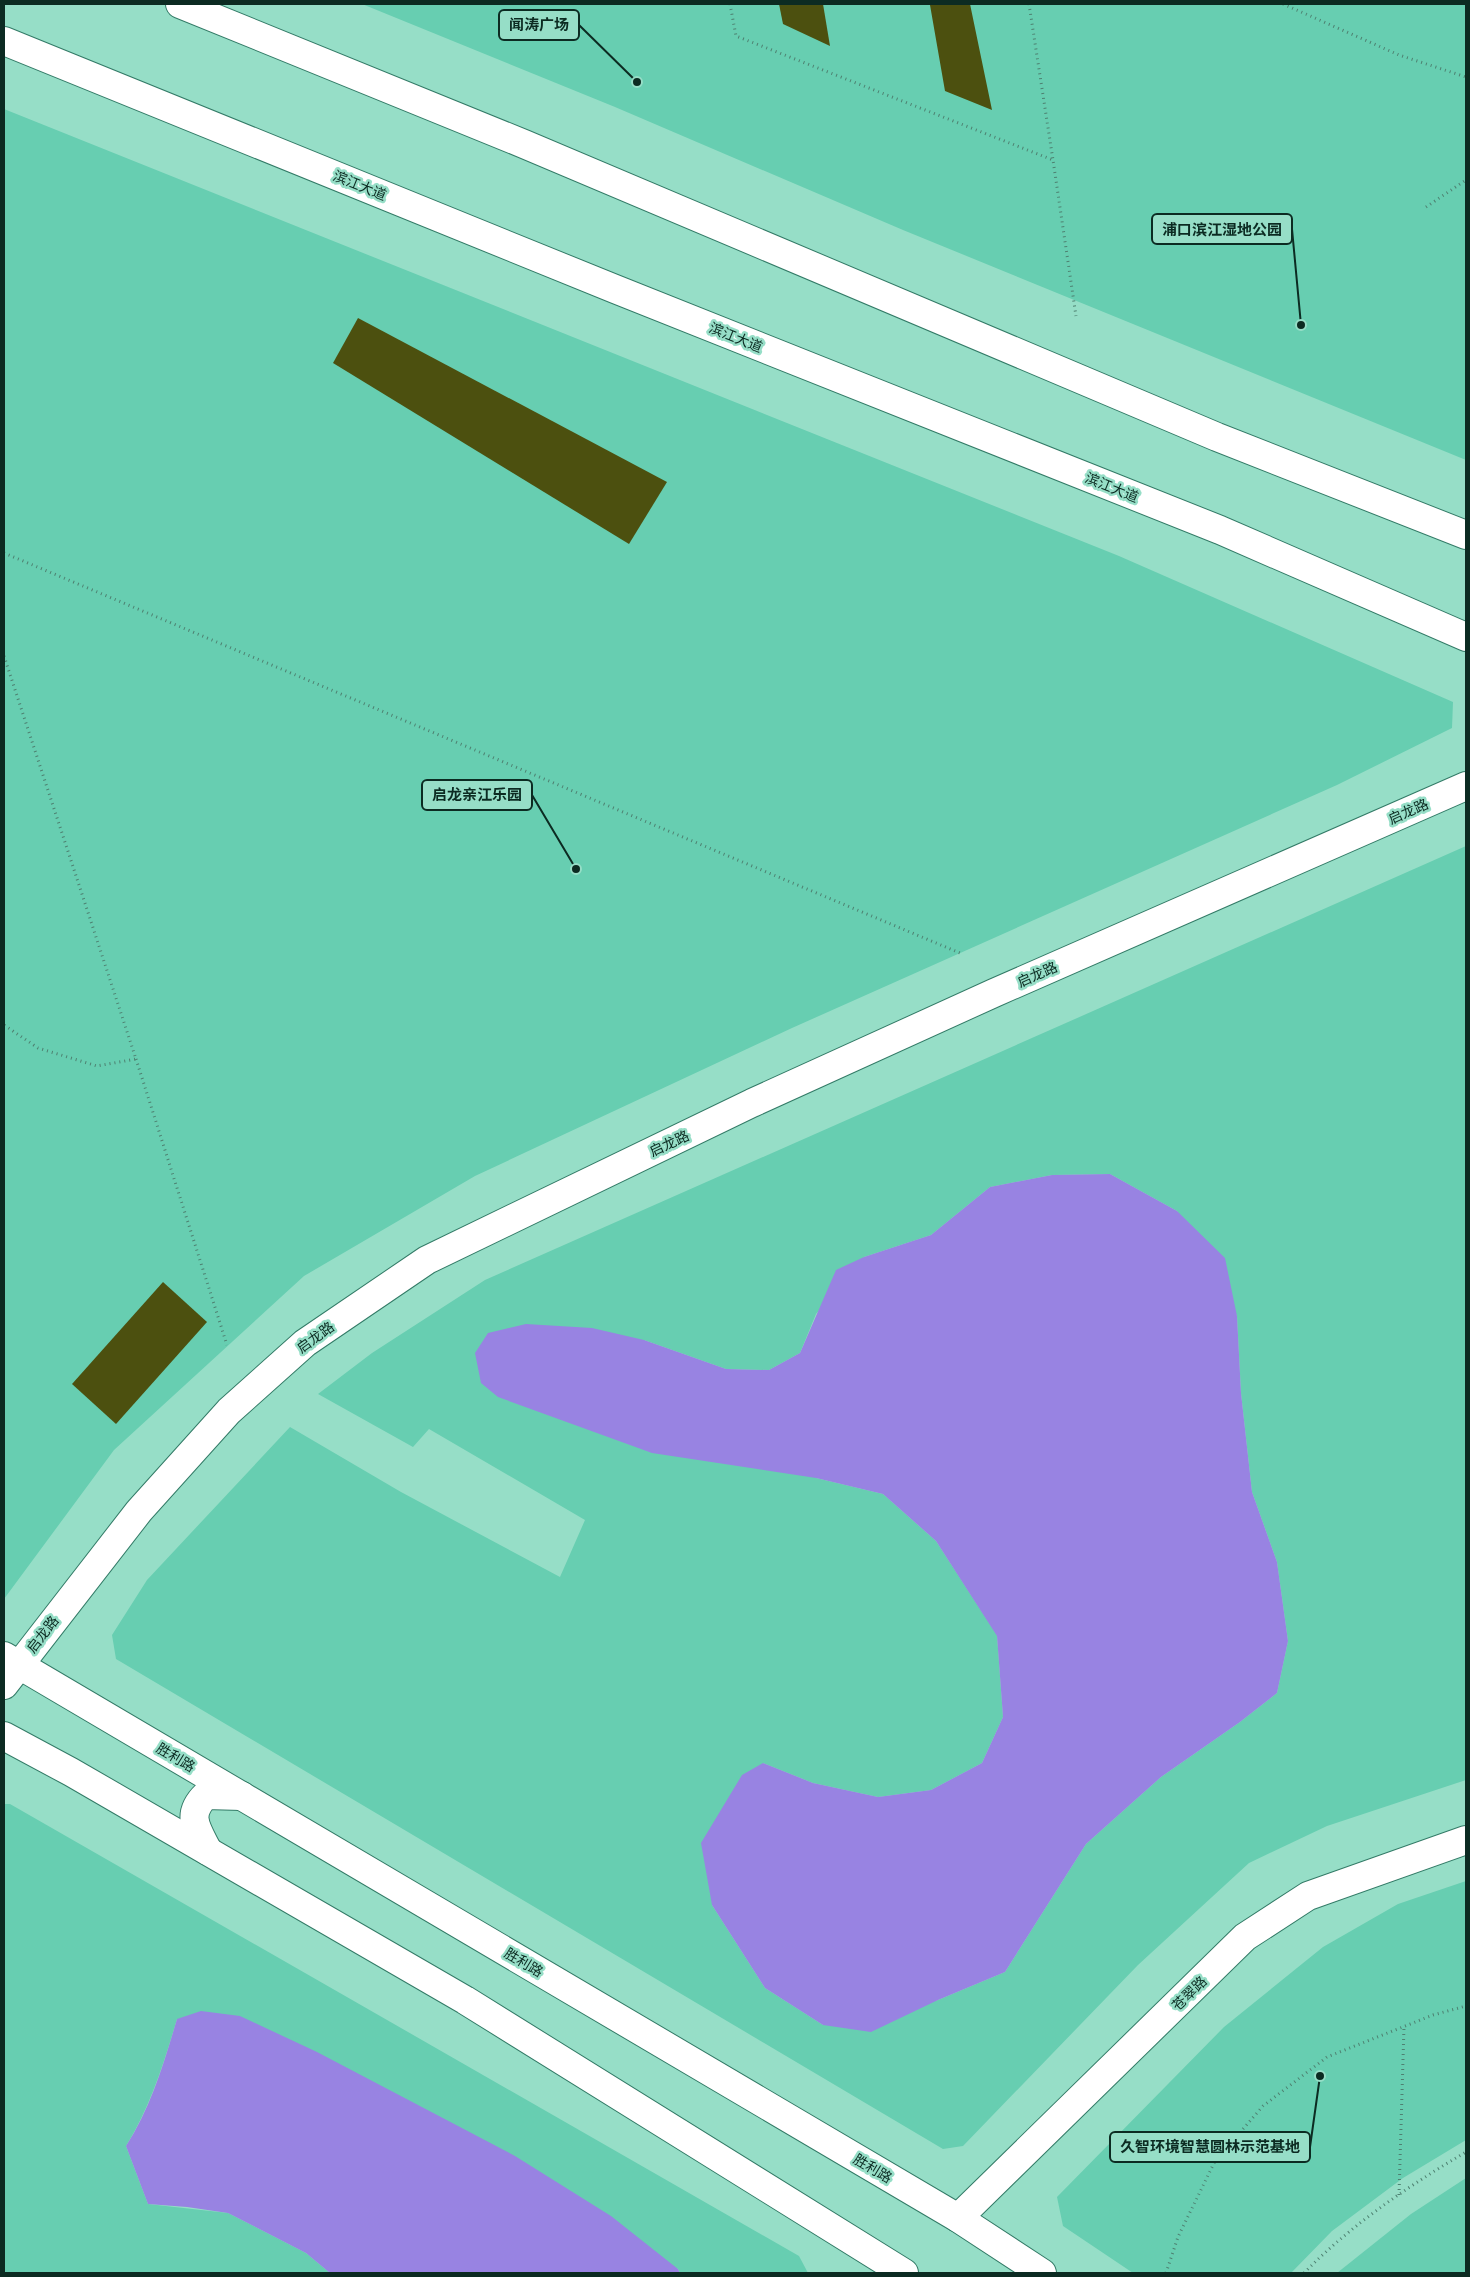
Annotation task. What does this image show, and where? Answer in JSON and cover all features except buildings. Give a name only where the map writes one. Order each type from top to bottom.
[{"type":"street","points":[[180,4],[524,144],[1217,437],[1466,535]]},
{"type":"street","name":"滨江大道","points":[[4,41],[624,293],[1220,530],[1466,637]]},
{"type":"street","name":"启龙路","points":[[9,1668],[139,1511],[229,1411],[305,1343],[427,1260],[752,1103],[985,997],[1466,786]]},
{"type":"street","name":"胜利路","points":[[9,1668],[243,1796],[958,2218],[1042,2273]]},
{"type":"street","points":[[4,1736],[72,1772],[474,2005],[902,2273]]},
{"type":"street","points":[[208,1852],[193,1821],[197,1804],[206,1794],[243,1796]]},
{"type":"street","name":"苍翠路","points":[[958,2218],[1245,1938],[1310,1895],[1466,1840]]},
{"type":"path","points":[[730,4],[736,36],[1053,160]]},
{"type":"path","points":[[1030,4],[1076,316]]},
{"type":"path","points":[[1283,4],[1399,55],[1466,77]]},
{"type":"path","points":[[1426,207],[1466,180]]},
{"type":"path","points":[[4,553],[960,953]]},
{"type":"path","points":[[4,656],[136,1059],[226,1345]]},
{"type":"path","points":[[4,1025],[38,1048],[97,1066],[136,1059]]},
{"type":"path","points":[[1166,2273],[1178,2237],[1215,2161],[1262,2106],[1327,2057],[1433,2015],[1466,2006]]},
{"type":"path","points":[[1399,2195],[1404,2026]]},
{"type":"path","points":[[1304,2273],[1328,2248],[1424,2176],[1466,2152]]},
{"type":"green space","points":[[362,4],[1466,4],[1466,460],[903,230],[615,107]]},
{"type":"green space","points":[[4,109],[1119,556],[1453,702],[1452,728],[1337,785],[792,1028],[475,1176],[304,1276],[114,1450],[4,1599]]},
{"type":"green space","points":[[1466,846],[1466,1780],[1327,1826],[1249,1863],[1138,1965],[963,2146],[943,2149],[116,1659],[112,1635],[147,1580],[290,1427],[401,1492],[560,1577],[585,1520],[429,1429],[413,1447],[318,1394],[372,1353],[485,1280]],"holes":[[[1110,1174],[1177,1211],[1237,1316],[1241,1393],[1252,1492],[1277,1562],[1288,1641],[1277,1693],[1240,1722],[1161,1777],[1086,1844],[1005,1972],[938,2000],[823,2025],[765,1988],[712,1905],[763,1763],[813,1783],[878,1797],[931,1790],[982,1763],[1003,1717],[997,1635],[936,1541],[883,1494],[816,1478],[644,1340],[726,1369],[769,1370],[800,1353],[816,1314],[864,1257],[931,1235],[990,1187],[1052,1175]]]},
{"type":"green space","points":[[4,1804],[10,1804],[799,2256],[808,2273],[680,2273],[678,2269],[177,2019],[149,2100],[126,2146],[148,2204],[228,2213],[306,2253],[330,2273],[4,2273]]},
{"type":"green space","points":[[1466,1881],[1466,2140],[1403,2178],[1332,2231],[1291,2273],[1133,2273],[1063,2226],[1057,2197],[1224,2027],[1323,1947],[1398,1904]]},
{"type":"green space","points":[[1466,2178],[1466,2273],[1337,2273],[1411,2214]]},
{"type":"shaded area","points":[[1110,1174],[1177,1211],[1225,1258],[1237,1316],[1241,1393],[1252,1492],[1277,1562],[1288,1641],[1277,1693],[1240,1722],[1161,1777],[1086,1844],[1005,1972],[938,2000],[871,2032],[823,2025],[765,1988],[712,1905],[701,1843],[742,1775],[763,1763],[813,1783],[878,1797],[931,1790],[982,1763],[1003,1717],[997,1636],[936,1541],[883,1494],[816,1478],[652,1453],[498,1397],[481,1383],[475,1353],[488,1333],[526,1324],[592,1328],[644,1340],[726,1369],[769,1370],[800,1353],[836,1270],[864,1257],[931,1235],[990,1187],[1052,1175]]},
{"type":"shaded area","points":[[201,2011],[240,2016],[317,2052],[515,2156],[611,2216],[678,2269],[680,2273],[330,2273],[306,2253],[228,2213],[148,2204],[126,2146],[150,2100],[177,2019]]},
{"type":"place","name":"闻涛广场","points":[[637,82]]},
{"type":"place","name":"浦口滨江湿地公园","points":[[1301,325]]},
{"type":"place","name":"启龙亲江乐园","points":[[576,869]]},
{"type":"place","name":"久智环境智慧圆林示范基地","points":[[1320,2076]]}]
